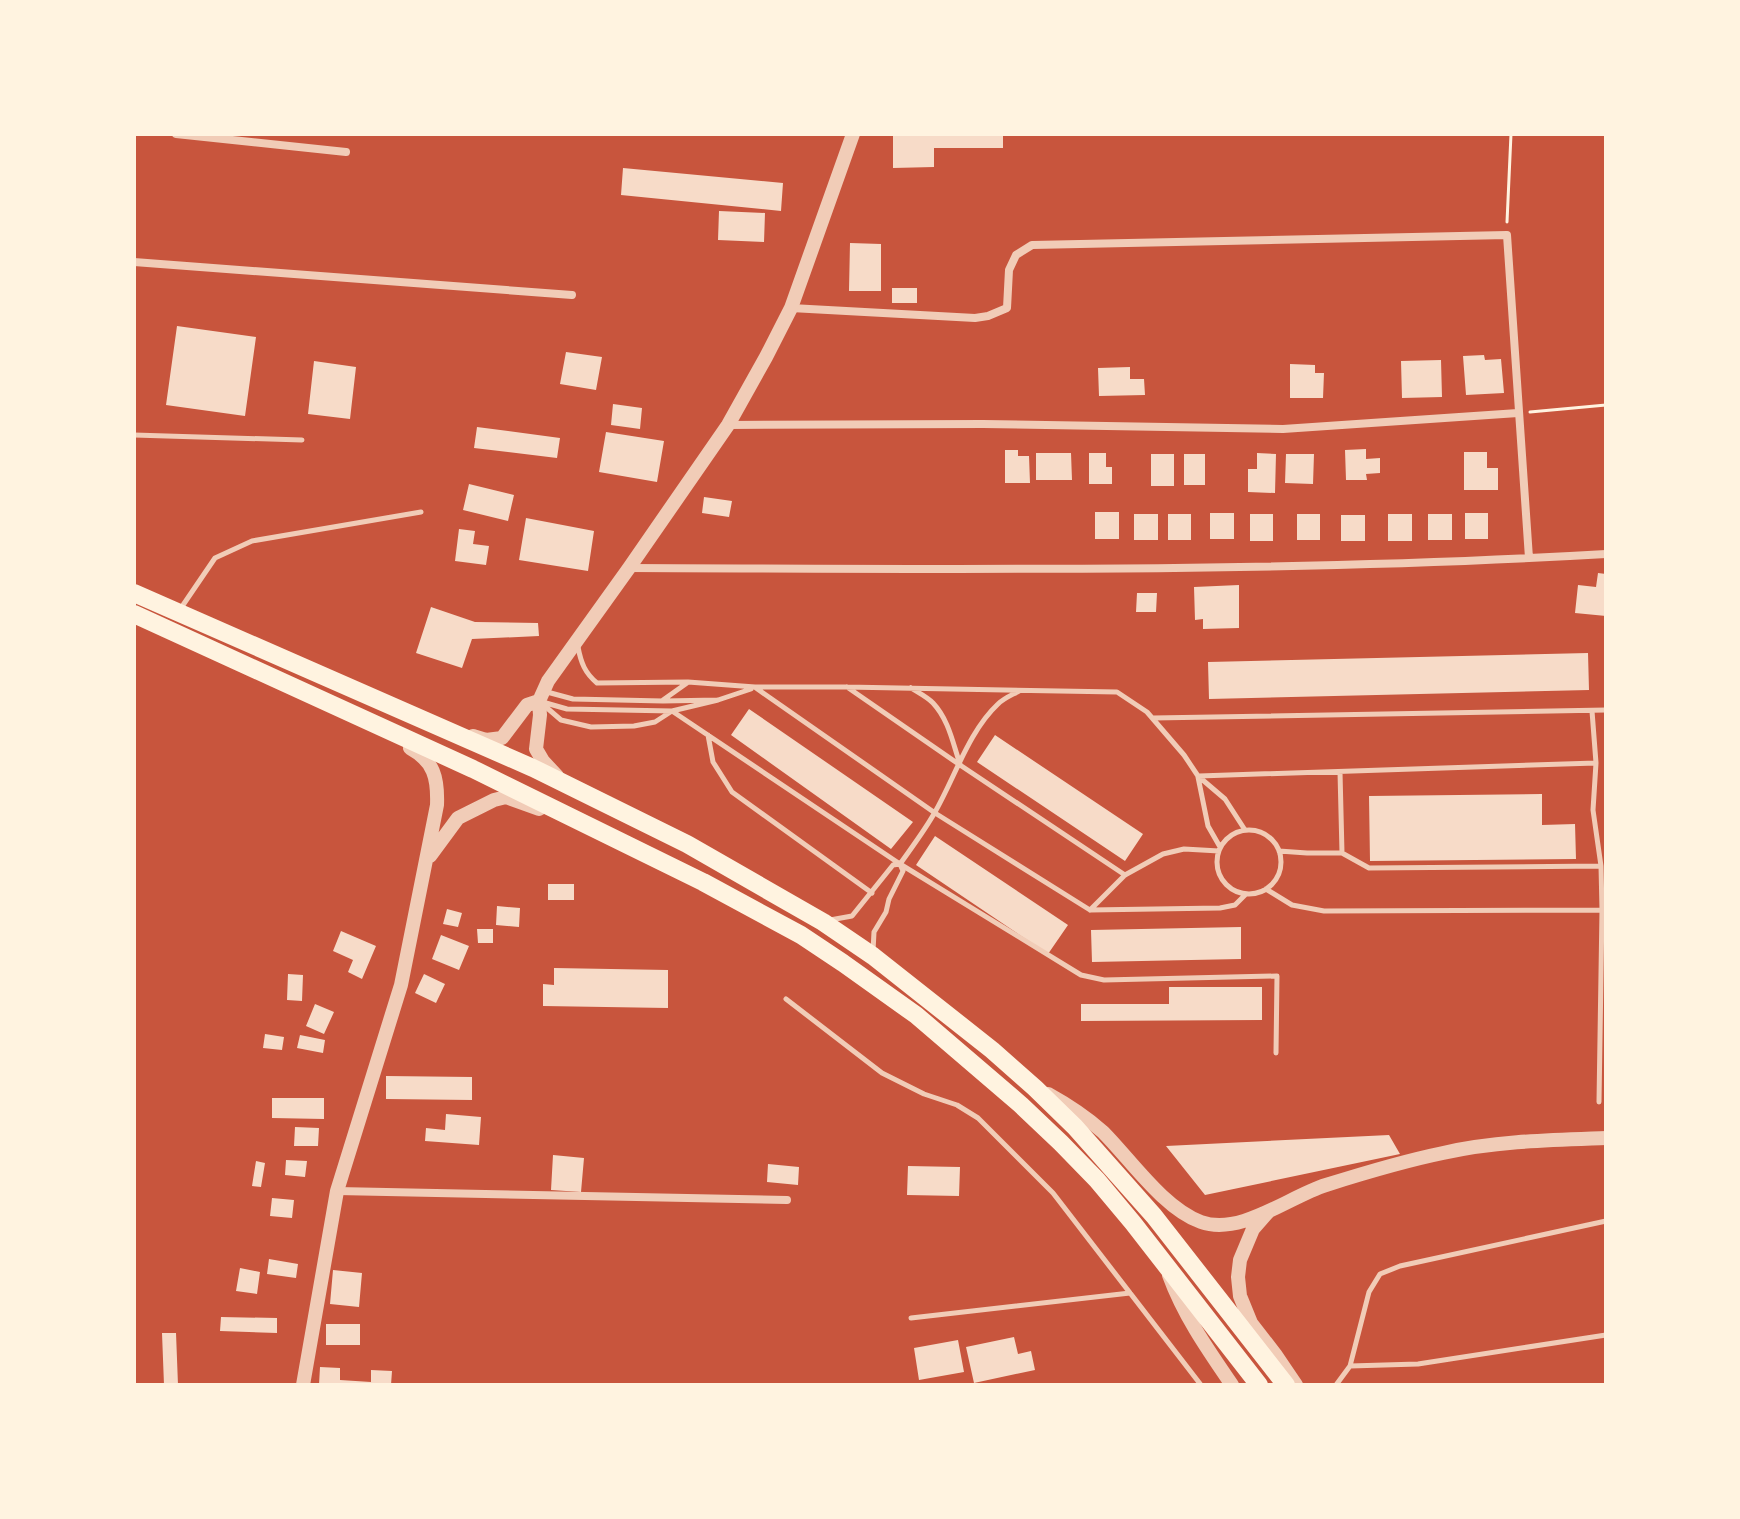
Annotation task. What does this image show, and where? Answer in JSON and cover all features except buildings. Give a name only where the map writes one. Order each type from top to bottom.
[{"type":"highway","points":[[134,593],[562,781],[687,844],[823,922],[873,956],[992,1050],[1075,1127],[1154,1216],[1286,1385]]},
{"type":"highway","points":[[134,614],[473,769],[703,882],[801,935],[916,1015],[1061,1143],[1097,1180],[1163,1260],[1259,1385]]},
{"type":"street","points":[[176,134],[346,152]]},
{"type":"street","points":[[562,781],[536,749],[542,696],[548,681],[728,425],[766,357],[791,308],[853,134]]},
{"type":"street","points":[[791,308],[975,318],[988,316],[1007,308],[1009,270],[1016,255],[1032,245],[1507,235],[1529,558]]},
{"type":"street","points":[[134,262],[572,295]]},
{"type":"street","points":[[728,425],[983,424],[1283,429],[1518,413]]},
{"type":"street","points":[[629,568],[1133,569],[1606,554]]},
{"type":"street","points":[[281,683],[424,756],[438,790],[401,985],[337,1191],[303,1385]]},
{"type":"street","points":[[444,729],[486,740],[502,738],[527,705],[542,696]]},
{"type":"street","points":[[427,859],[458,818],[506,797],[596,830]]},
{"type":"street","points":[[1035,1088],[1083,1116],[1189,1217],[1216,1225],[1234,1224],[1323,1186],[1443,1152],[1557,1139],[1606,1138]]},
{"type":"street","points":[[337,1191],[787,1200]]},
{"type":"street","points":[[1271,1209],[1253,1229],[1240,1260],[1240,1296],[1251,1323],[1296,1385]]},
{"type":"street","points":[[1163,1260],[1188,1318],[1232,1385]]},
{"type":"lane","points":[[134,435],[302,440]]},
{"type":"lane","points":[[178,612],[215,558],[252,541],[421,512]]},
{"type":"lane","points":[[577,643],[583,668],[597,683],[688,682],[755,687],[1117,692],[1147,712],[1198,776],[1225,799],[1245,830]]},
{"type":"lane","points":[[663,701],[688,682]]},
{"type":"lane","points":[[542,696],[567,709],[672,711],[755,687]]},
{"type":"lane","points":[[755,687],[935,813],[1090,910],[1220,908],[1235,905],[1246,894]]},
{"type":"lane","points":[[846,687],[1125,875]]},
{"type":"lane","points":[[910,688],[937,708],[948,726],[960,765]]},
{"type":"lane","points":[[823,922],[852,916],[893,865],[900,864],[935,813],[984,720],[1000,702],[1020,690]]},
{"type":"lane","points":[[542,696],[718,700]]},
{"type":"lane","points":[[542,696],[561,720],[591,727],[655,722],[672,711]]},
{"type":"lane","points":[[1152,718],[1606,710]]},
{"type":"lane","points":[[672,711],[900,864],[1081,975],[1125,980],[1277,976],[1276,1053]]},
{"type":"lane","points":[[1592,711],[1596,763],[1593,810],[1601,866],[1602,910],[1604,1034],[1599,1102]]},
{"type":"lane","points":[[708,735],[713,762],[732,792],[872,893]]},
{"type":"lane","points":[[1198,776],[1596,763]]},
{"type":"lane","points":[[1340,772],[1342,853]]},
{"type":"lane","points":[[1198,776],[1208,826],[1220,849]]},
{"type":"lane","points":[[1245,830],[1266,835],[1279,851],[1280,872],[1275,882],[1257,894],[1237,892],[1228,887],[1218,870],[1220,849],[1227,839],[1245,830]]},
{"type":"lane","points":[[1090,910],[1125,875],[1163,854],[1184,849],[1220,849]]},
{"type":"lane","points":[[1279,851],[1342,853],[1369,868],[1601,866]]},
{"type":"lane","points":[[873,956],[874,932],[903,871],[900,864]]},
{"type":"lane","points":[[1266,889],[1292,905],[1324,911],[1602,910]]},
{"type":"lane","points":[[786,999],[882,1073],[924,1094],[957,1105],[978,1118],[1053,1193],[1201,1385]]},
{"type":"lane","points":[[1336,1385],[1350,1366],[1369,1292],[1380,1274],[1400,1266],[1606,1221]]},
{"type":"lane","points":[[911,1318],[1130,1293]]},
{"type":"lane","points":[[1350,1366],[1418,1364],[1606,1335]]},
{"type":"path","points":[[1507,235],[1511,134]]},
{"type":"path","points":[[1518,413],[1606,405]]}]
